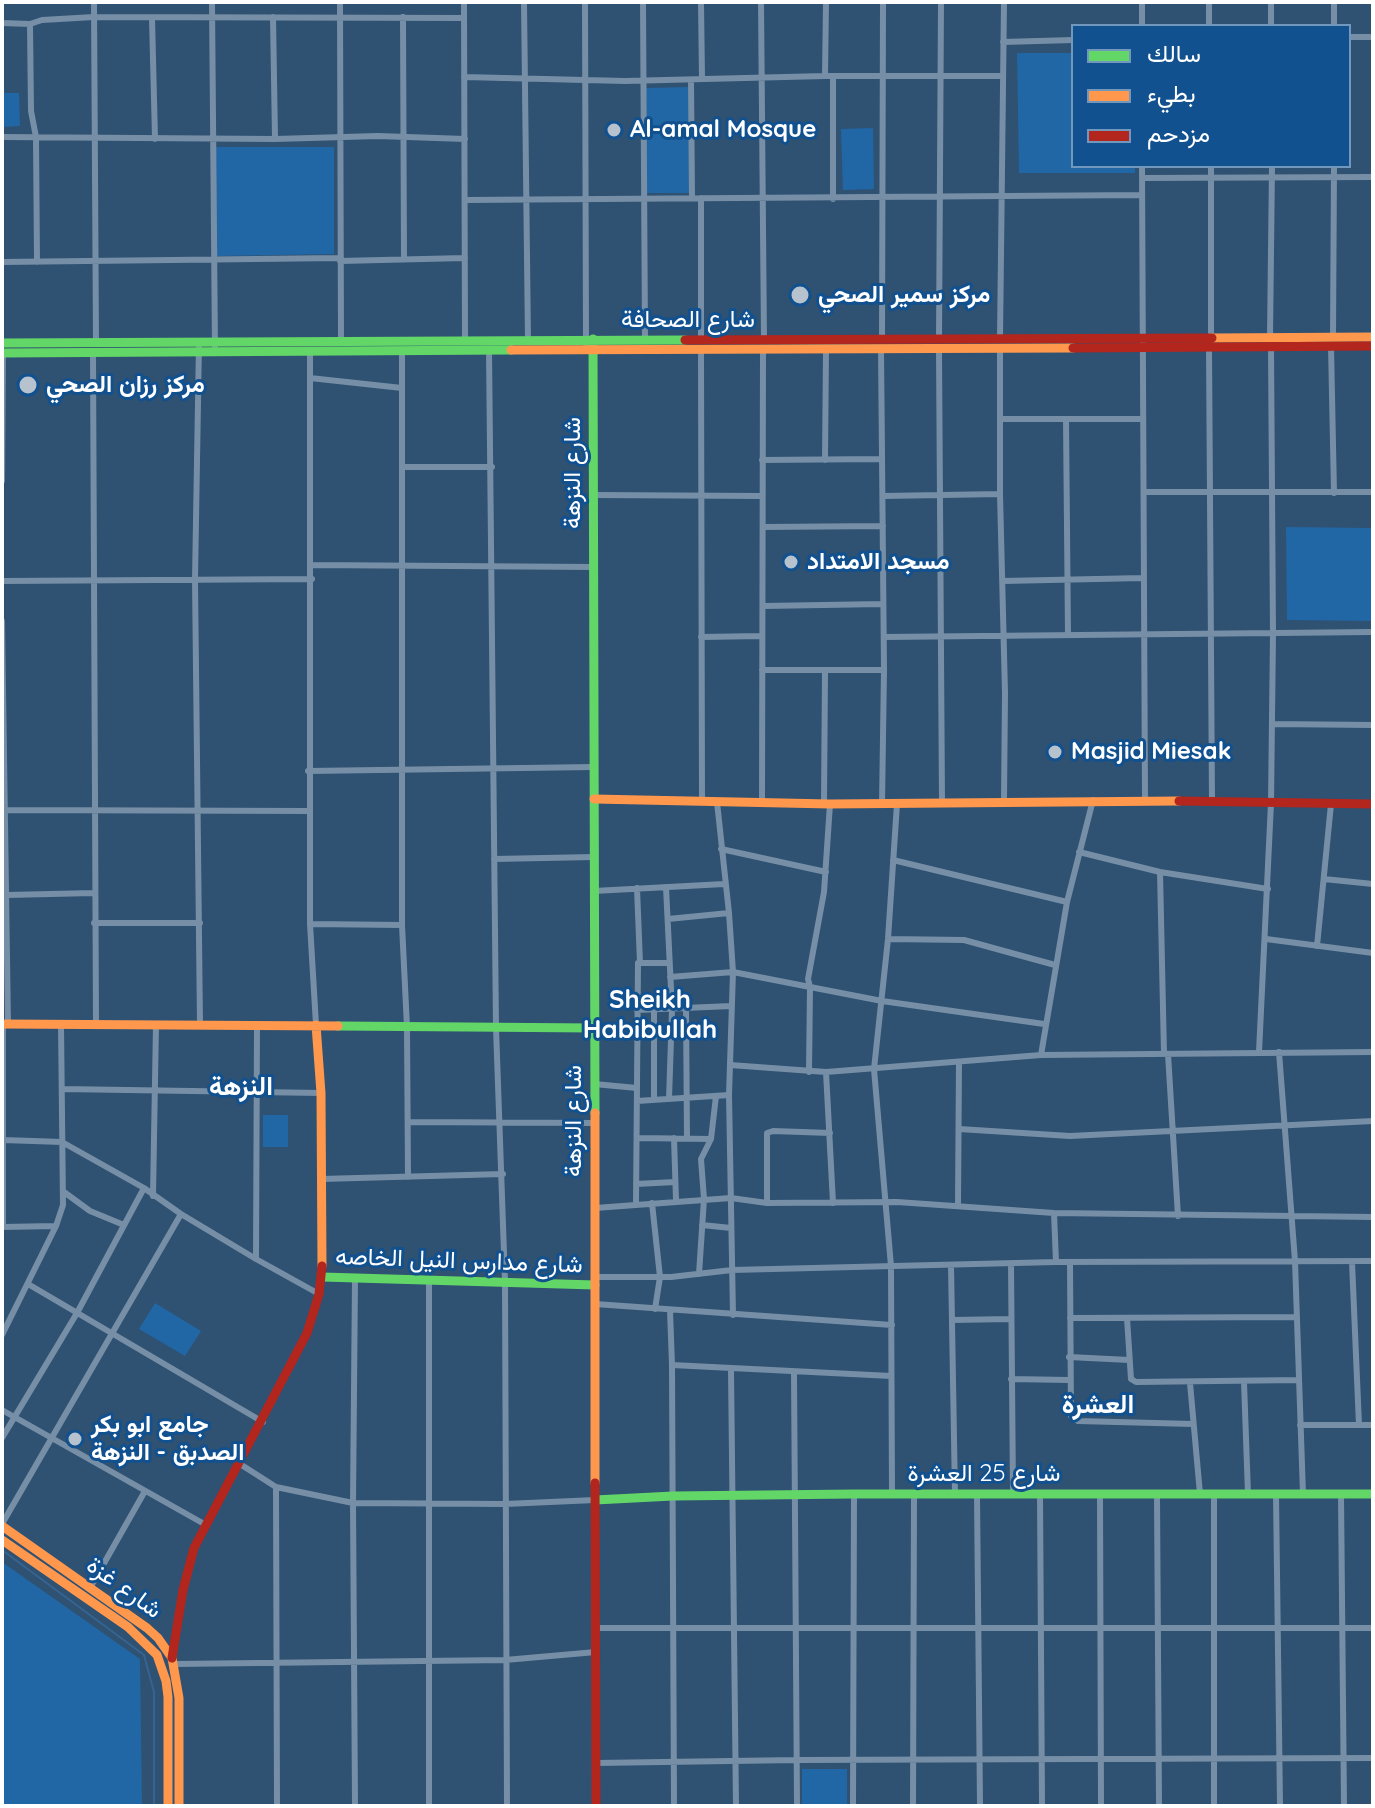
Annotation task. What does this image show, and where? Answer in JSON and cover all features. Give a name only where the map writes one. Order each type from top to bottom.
[{"type":"street","points":[[94,2],[96,1024]]},
{"type":"street","points":[[212,2],[215,347]]},
{"type":"street","points":[[340,2],[341,343]]},
{"type":"street","points":[[464,2],[465,342]]},
{"type":"street","points":[[524,2],[528,341]]},
{"type":"street","points":[[585,2],[589,339]]},
{"type":"street","points":[[643,2],[645,339]]},
{"type":"street","points":[[701,2],[702,79]]},
{"type":"street","points":[[761,2],[764,200],[762,802]]},
{"type":"street","points":[[826,2],[833,199]]},
{"type":"street","points":[[882,804],[883,2]]},
{"type":"street","points":[[941,2],[939,345],[942,803]]},
{"type":"street","points":[[1004,2],[1000,344],[1004,801]]},
{"type":"street","points":[[1142,2],[1142,24]]},
{"type":"street","points":[[1209,2],[1209,24]]},
{"type":"street","points":[[1271,2],[1271,24]]},
{"type":"street","points":[[1334,2],[1334,24]]},
{"type":"street","points":[[2,23],[30,24],[42,20],[94,17],[464,18]]},
{"type":"street","points":[[273,17],[275,139]]},
{"type":"street","points":[[403,17],[404,259]]},
{"type":"street","points":[[152,18],[155,139]]},
{"type":"street","points":[[30,24],[31,111],[36,137],[37,262]]},
{"type":"street","points":[[1351,37],[1373,37]]},
{"type":"street","points":[[1003,42],[1071,40]]},
{"type":"street","points":[[464,77],[645,81],[829,76],[1003,76]]},
{"type":"street","points":[[691,80],[692,198]]},
{"type":"street","points":[[2,137],[275,139],[378,136],[465,139]]},
{"type":"street","points":[[1142,168],[1145,801]]},
{"type":"street","points":[[1211,168],[1212,803]]},
{"type":"street","points":[[1259,1052],[1271,803],[1272,168]]},
{"type":"street","points":[[1334,168],[1334,493]]},
{"type":"street","points":[[1142,178],[1373,177]]},
{"type":"street","points":[[465,200],[1142,195]]},
{"type":"street","points":[[701,198],[702,801]]},
{"type":"street","points":[[2,262],[465,258]]},
{"type":"street","name":"شارع الصحافة","points":[[215,347],[310,351],[589,351],[701,345],[1000,344],[1143,336],[1210,342]]},
{"type":"street","name":"شارع الصحافة","points":[[1000,344],[1143,348],[1210,342],[1332,341],[1373,337]]},
{"type":"street","name":"شارع الصحافة","points":[[2,350],[589,339],[645,339],[701,345]]},
{"type":"street","name":"شارع النزهة","points":[[589,339],[593,495],[596,1806]]},
{"type":"street","name":"شارع الصحافة","points":[[1332,341],[1373,346]]},
{"type":"street","name":"شارع الصحافة","points":[[763,344],[826,349],[882,345]]},
{"type":"street","points":[[199,347],[195,580],[200,1025]]},
{"type":"street","points":[[825,460],[826,349]]},
{"type":"street","points":[[2,350],[2,481]]},
{"type":"street","points":[[402,350],[402,925],[407,1027],[408,1177]]},
{"type":"street","points":[[489,350],[496,1028],[505,1281],[507,1806]]},
{"type":"street","points":[[179,1806],[179,1698],[174,1661],[188,1568],[194,1548],[263,1422],[307,1333],[322,1277],[321,1093],[310,924],[308,771],[312,579],[310,351]]},
{"type":"street","points":[[310,378],[402,388]]},
{"type":"street","points":[[1000,419],[1143,419]]},
{"type":"street","points":[[1066,419],[1068,635]]},
{"type":"street","points":[[762,460],[881,459]]},
{"type":"street","points":[[403,467],[492,467]]},
{"type":"street","points":[[1144,492],[1373,492]]},
{"type":"street","points":[[883,496],[1000,494]]},
{"type":"street","points":[[593,495],[761,496]]},
{"type":"street","points":[[763,527],[883,526]]},
{"type":"street","points":[[311,565],[593,567]]},
{"type":"street","points":[[1003,581],[1143,578]]},
{"type":"street","points":[[2,581],[312,579]]},
{"type":"street","points":[[763,606],[883,604]]},
{"type":"street","points":[[2,621],[7,895],[3,1227],[56,1226]]},
{"type":"street","points":[[884,637],[1373,632]]},
{"type":"street","points":[[701,637],[762,636]]},
{"type":"street","points":[[762,670],[884,670]]},
{"type":"street","points":[[809,1072],[809,966],[826,872],[825,670]]},
{"type":"street","points":[[1272,724],[1373,725]]},
{"type":"street","points":[[308,771],[594,767]]},
{"type":"street","points":[[594,799],[827,804],[1093,800],[1373,804]]},
{"type":"street","points":[[1041,1055],[1067,902],[1093,800]]},
{"type":"street","points":[[717,802],[733,972],[729,1095],[733,1315]]},
{"type":"street","points":[[892,1494],[891,1266],[874,1069],[888,939],[897,804]]},
{"type":"street","points":[[1317,946],[1331,804]]},
{"type":"street","points":[[4,810],[309,811]]},
{"type":"street","points":[[721,849],[826,872]]},
{"type":"street","points":[[1079,852],[1160,872],[1268,889]]},
{"type":"street","points":[[494,859],[594,857]]},
{"type":"street","points":[[893,860],[1067,902]]},
{"type":"street","points":[[1160,872],[1166,1054],[1178,1216]]},
{"type":"street","points":[[1324,879],[1373,884]]},
{"type":"street","points":[[594,891],[724,884]]},
{"type":"street","points":[[666,887],[672,1009],[669,1099]]},
{"type":"street","points":[[636,1205],[640,963],[637,888]]},
{"type":"street","points":[[7,895],[94,893]]},
{"type":"street","points":[[668,919],[729,913]]},
{"type":"street","points":[[94,923],[200,923]]},
{"type":"street","points":[[310,924],[402,925]]},
{"type":"street","points":[[888,939],[964,940],[1055,965]]},
{"type":"street","points":[[1266,939],[1373,953]]},
{"type":"street","points":[[640,963],[669,963]]},
{"type":"street","points":[[670,977],[733,972],[882,1001],[1044,1024]]},
{"type":"street","points":[[637,1010],[731,1006]]},
{"type":"street","points":[[686,1008],[687,1138]]},
{"type":"street","points":[[654,1009],[654,1100]]},
{"type":"street","points":[[4,1024],[594,1028]]},
{"type":"street","points":[[2,1335],[56,1226],[63,1205],[61,1024]]},
{"type":"street","points":[[153,1196],[156,1024]]},
{"type":"street","points":[[256,1259],[257,1025]]},
{"type":"street","points":[[637,1035],[687,1036]]},
{"type":"street","points":[[1279,1052],[1295,1261],[1303,1494]]},
{"type":"street","points":[[730,1065],[826,1072],[1041,1055],[1373,1052]]},
{"type":"street","points":[[958,1205],[959,1062]]},
{"type":"street","points":[[826,1072],[833,1203]]},
{"type":"street","points":[[594,1084],[637,1088]]},
{"type":"street","points":[[62,1089],[321,1093]]},
{"type":"street","points":[[637,1101],[729,1095]]},
{"type":"street","points":[[699,1274],[704,1199],[701,1159],[711,1139],[716,1096]]},
{"type":"street","points":[[959,1129],[1039,1136],[1373,1121]]},
{"type":"street","points":[[409,1122],[594,1123]]},
{"type":"street","points":[[767,1203],[767,1133],[830,1133]]},
{"type":"street","points":[[637,1138],[711,1139]]},
{"type":"street","points":[[674,1138],[676,1200]]},
{"type":"street","points":[[3,1140],[62,1142],[319,1294]]},
{"type":"street","points":[[321,1179],[503,1174]]},
{"type":"street","points":[[636,1184],[675,1182]]},
{"type":"street","points":[[2,1438],[77,1313],[144,1188]]},
{"type":"street","points":[[64,1192],[90,1211],[124,1225]]},
{"type":"street","points":[[595,1208],[731,1198],[767,1203],[958,1205],[1054,1213],[1373,1217]]},
{"type":"street","points":[[652,1203],[660,1277],[655,1309]]},
{"type":"street","points":[[1054,1213],[1056,1262]]},
{"type":"street","points":[[2,1525],[181,1214]]},
{"type":"street","points":[[702,1225],[731,1228]]},
{"type":"street","points":[[595,1281],[732,1270],[1056,1262],[1373,1261]]},
{"type":"street","points":[[1070,1262],[1068,1380],[1069,1412],[1073,1420],[1193,1424]]},
{"type":"street","points":[[1352,1262],[1359,1425]]},
{"type":"street","points":[[1011,1264],[1013,1493]]},
{"type":"street","points":[[951,1265],[955,1495]]},
{"type":"street","name":"شارع مدارس النيل الخاصه","points":[[322,1277],[595,1281]]},
{"type":"street","points":[[355,1278],[355,1806]]},
{"type":"street","points":[[429,1280],[429,1806]]},
{"type":"street","points":[[28,1284],[263,1422]]},
{"type":"street","points":[[595,1304],[892,1325]]},
{"type":"street","points":[[670,1310],[674,1806]]},
{"type":"street","points":[[1070,1318],[1295,1317]]},
{"type":"street","points":[[1127,1318],[1131,1379],[1136,1382],[1299,1380]]},
{"type":"street","points":[[952,1320],[1011,1319]]},
{"type":"street","points":[[1069,1357],[1129,1360]]},
{"type":"street","points":[[672,1365],[891,1376]]},
{"type":"street","points":[[731,1370],[736,1806]]},
{"type":"street","points":[[794,1372],[797,1806]]},
{"type":"street","points":[[1011,1379],[1068,1380]]},
{"type":"street","points":[[1244,1382],[1248,1494]]},
{"type":"street","points":[[1190,1383],[1200,1494]]},
{"type":"street","points":[[2,1410],[206,1525]]},
{"type":"street","points":[[1300,1425],[1373,1425]]},
{"type":"street","points":[[240,1464],[276,1487],[353,1503],[505,1504],[595,1500]]},
{"type":"street","points":[[276,1487],[277,1806]]},
{"type":"street","points":[[90,1588],[145,1491]]},
{"type":"street","points":[[1341,1493],[1344,1806]]},
{"type":"street","points":[[853,1806],[854,1494]]},
{"type":"street","name":"شارع 25 العشرة","points":[[595,1500],[854,1494],[1373,1494]]},
{"type":"street","points":[[913,1806],[914,1494]]},
{"type":"street","points":[[977,1494],[980,1806]]},
{"type":"street","points":[[1040,1494],[1042,1806]]},
{"type":"street","points":[[1100,1494],[1101,1806]]},
{"type":"street","points":[[1157,1494],[1159,1806]]},
{"type":"street","points":[[1214,1494],[1214,1806]]},
{"type":"street","points":[[1276,1494],[1280,1806]]},
{"type":"street","name":"شارع غزة","points":[[2,1525],[147,1628],[174,1661]]},
{"type":"street","name":"شارع غزة","points":[[2,1540],[128,1627],[157,1655],[168,1697],[168,1806]]},
{"type":"street","points":[[595,1628],[1373,1628]]},
{"type":"street","points":[[174,1661],[505,1660],[596,1652]]},
{"type":"street","points":[[596,1763],[1373,1758]]},
{"type":"shaded area","points":[[1017,53],[1071,53],[1071,168],[1135,168],[1135,173],[1019,173]]},
{"type":"shaded area","points":[[689,87],[689,193],[647,193],[646,88]]},
{"type":"shaded area","points":[[2,93],[19,93],[20,126],[2,127]]},
{"type":"shaded area","points":[[873,128],[874,189],[843,190],[841,129]]},
{"type":"shaded area","points":[[216,147],[334,147],[334,254],[216,256]]},
{"type":"shaded area","points":[[1286,527],[1373,528],[1373,621],[1287,620]]},
{"type":"shaded area","points":[[263,1115],[288,1115],[288,1147],[263,1147]]},
{"type":"shaded area","points":[[155,1303],[201,1331],[185,1356],[139,1329]]},
{"type":"shaded area","points":[[2,1562],[140,1659],[142,1806],[2,1806]]},
{"type":"shaded area","points":[[802,1769],[847,1769],[847,1806],[802,1806]]},
{"type":"waterway","points":[[2,1550],[144,1655],[154,1692],[154,1806]]},
{"type":"traffic: fast","points":[[593,339],[595,1113]]},
{"type":"traffic: fast","points":[[2,343],[685,340]]},
{"type":"traffic: fast","points":[[2,353],[511,350]]},
{"type":"traffic: fast","points":[[338,1026],[594,1028]]},
{"type":"traffic: fast","points":[[322,1277],[595,1285]]},
{"type":"traffic: fast","points":[[595,1500],[854,1494],[1373,1494]]},
{"type":"traffic: slow","points":[[1212,338],[1373,337]]},
{"type":"traffic: slow","points":[[511,350],[1073,348]]},
{"type":"traffic: slow","points":[[594,799],[830,804],[1179,801]]},
{"type":"traffic: slow","points":[[2,1024],[338,1026]]},
{"type":"traffic: slow","points":[[316,1025],[321,1093],[322,1266]]},
{"type":"traffic: slow","points":[[595,1113],[595,1483]]},
{"type":"traffic: slow","points":[[2,1526],[147,1628],[172,1658],[179,1698],[179,1806]]},
{"type":"traffic: slow","points":[[2,1540],[128,1627],[157,1655],[168,1697],[168,1806]]},
{"type":"traffic: jam","points":[[685,340],[1212,338]]},
{"type":"traffic: jam","points":[[1073,348],[1373,346]]},
{"type":"traffic: jam","points":[[1179,801],[1373,804]]},
{"type":"traffic: jam","points":[[172,1658],[183,1590],[194,1548],[307,1333],[319,1294],[322,1266]]},
{"type":"traffic: jam","points":[[595,1483],[596,1806]]},
{"type":"place","name":"Al-amal Mosque","points":[[614,130]]},
{"type":"place","name":"مركز سمير الصحي","points":[[800,295]]},
{"type":"place","name":"مركز رزان الصحي","points":[[28,385]]},
{"type":"place","name":"مسجد الامتداد","points":[[791,562]]},
{"type":"place","name":"Masjid Miesak","points":[[1055,752]]},
{"type":"place","name":"جامع ابو بكر الصدبق - النزهة","points":[[75,1439]]},
{"type":"district","name":"Sheikh Habibullah","points":[[650,1015]]},
{"type":"district","name":"النزهة","points":[[241,1087]]},
{"type":"district","name":"العشرة","points":[[1098,1405]]}]
